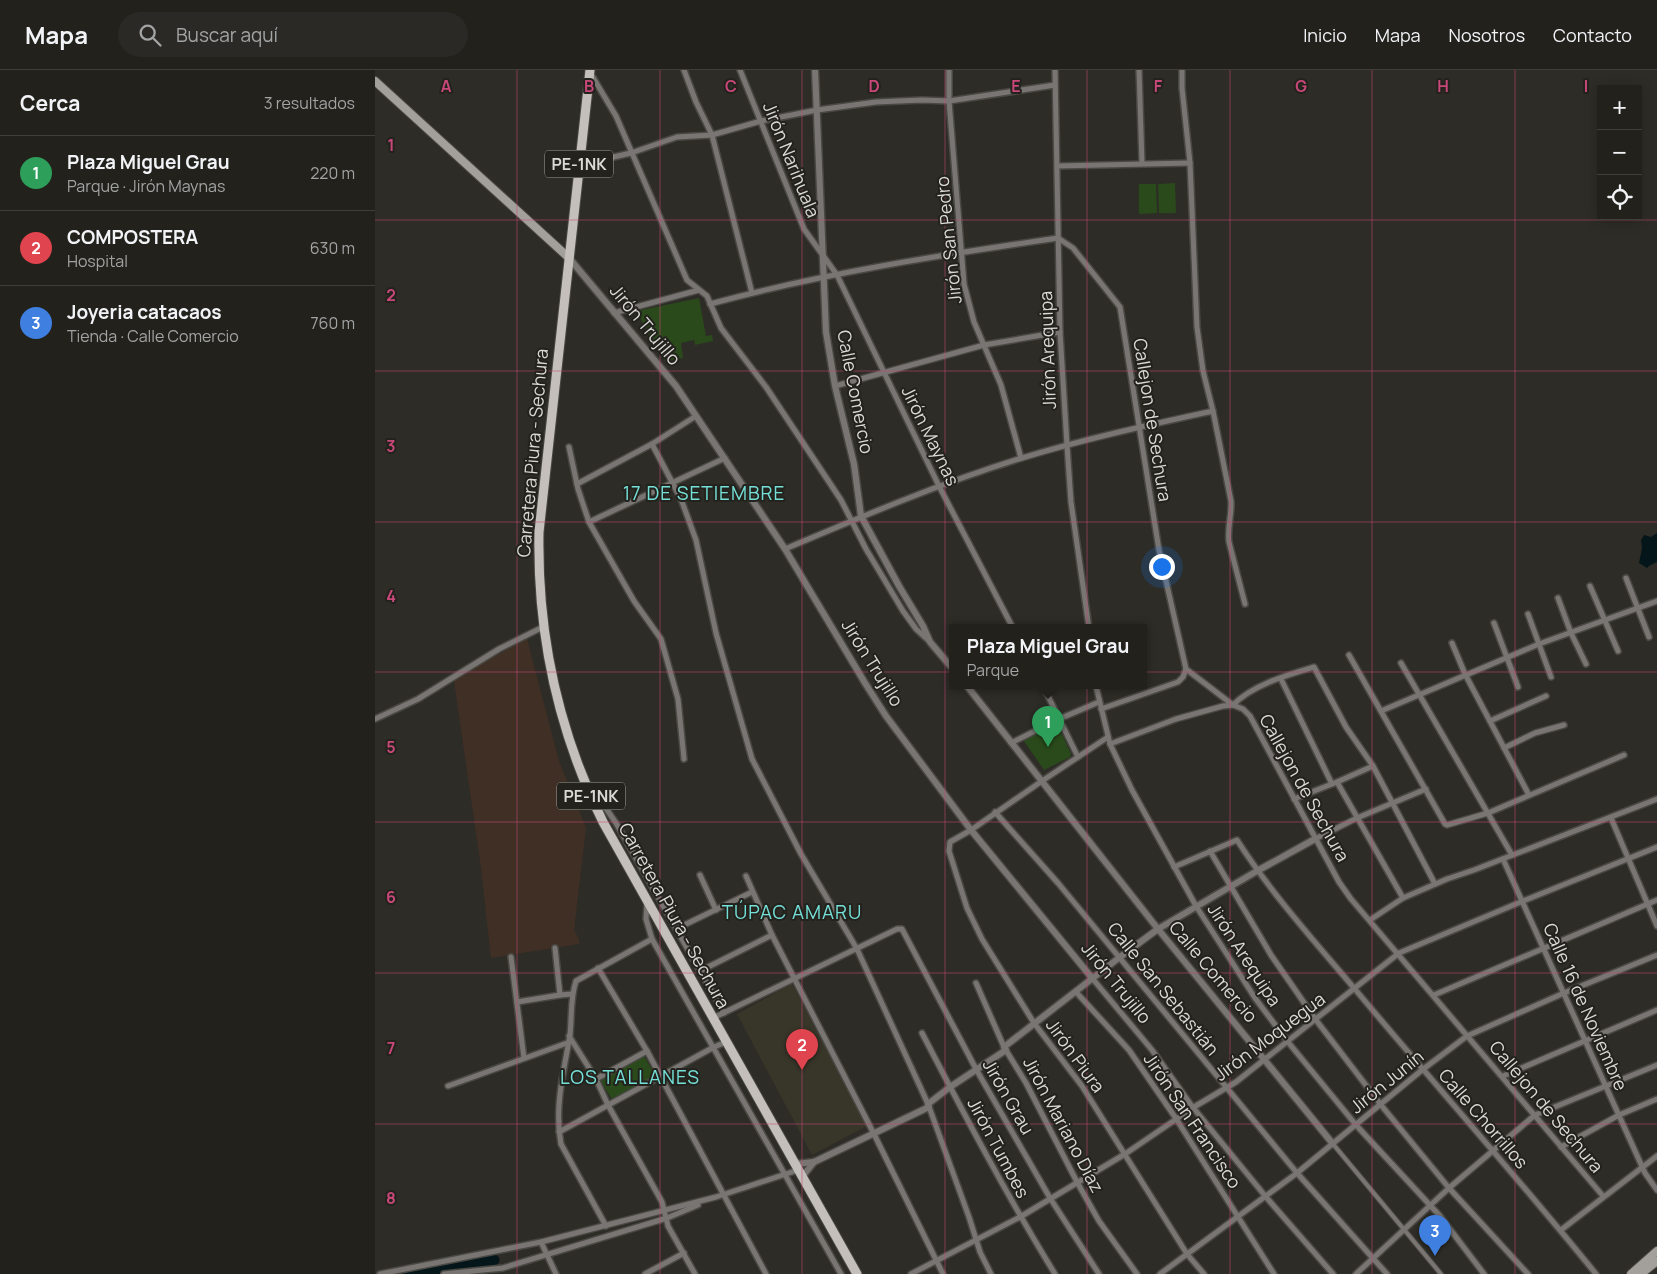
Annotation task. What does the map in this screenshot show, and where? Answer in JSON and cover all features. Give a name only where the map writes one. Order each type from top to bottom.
[{"type":"main road","name":"Carretera Piura - Sechura","points":[[590,71],[539,532],[540,590],[543,627],[550,670],[562,718],[590,793],[616,848],[857,1274]]},
{"type":"main road","name":"Jirón Trujillo","points":[[375,81],[568,258]]},
{"type":"main road","points":[[1631,1274],[1657,1251]]},
{"type":"main road","points":[[1641,1274],[1656,1263]]},
{"type":"street","points":[[684,70],[696,102],[712,134],[752,293]]},
{"type":"street","name":"Jirón Narihuala","points":[[740,70],[804,229],[824,255]]},
{"type":"street","name":"Calle Comercio","points":[[815,70],[826,332],[835,386],[854,464],[861,516],[930,642]]},
{"type":"street","name":"Jirón San Pedro","points":[[949,70],[949,101],[963,252],[964,284],[974,322],[1001,385],[1021,458]]},
{"type":"street","name":"Jirón Arequipa","points":[[1055,70],[1060,332],[1071,502],[1088,624]]},
{"type":"street","points":[[1139,70],[1142,163]]},
{"type":"street","points":[[1182,70],[1182,88],[1190,163],[1197,327],[1203,371],[1231,501],[1229,542],[1245,604]]},
{"type":"street","name":"Calle Comercio","points":[[590,71],[616,116],[687,280],[707,296],[721,328],[766,387],[823,471],[903,611],[916,629],[949,664]]},
{"type":"street","points":[[579,165],[631,153],[677,137],[712,134],[761,121],[817,110],[876,102],[949,101],[1055,85]]},
{"type":"street","points":[[1057,166],[1190,163]]},
{"type":"street","points":[[710,304],[837,275],[963,252],[1058,238]]},
{"type":"street","name":"Callejon de Sechura","points":[[1058,238],[1073,248],[1120,308],[1159,550],[1186,668],[1233,706],[1243,709],[1249,716],[1339,882],[1603,1196]]},
{"type":"street","name":"Jirón Maynas","points":[[824,255],[837,275],[939,486],[1011,624]]},
{"type":"street","name":"Jirón Trujillo","points":[[568,258],[661,368],[696,416],[785,550],[875,699],[971,830],[1152,1050],[1194,1108],[1266,1197],[1333,1274]]},
{"type":"street","points":[[614,313],[699,290]]},
{"type":"street","points":[[835,386],[983,345],[1060,332]]},
{"type":"street","points":[[785,550],[861,516],[939,486],[1021,458],[1067,445],[1213,411]]},
{"type":"street","points":[[577,484],[652,444],[696,416]]},
{"type":"street","points":[[652,444],[673,482],[696,540],[716,633],[752,759],[801,854],[857,949],[928,1106],[969,1217],[979,1252],[991,1274]]},
{"type":"street","points":[[569,447],[577,484],[589,522],[634,601],[661,639],[678,699],[684,759]]},
{"type":"street","points":[[589,522],[725,458]]},
{"type":"street","points":[[1626,578],[1649,637]]},
{"type":"street","points":[[1591,586],[1618,651]]},
{"type":"street","points":[[1558,598],[1585,664]]},
{"type":"street","points":[[1381,711],[1539,644],[1657,601]]},
{"type":"street","points":[[1528,614],[1551,677]]},
{"type":"street","points":[[1493,623],[1518,687]]},
{"type":"street","points":[[375,719],[418,698],[499,649],[543,627]]},
{"type":"street","points":[[1452,643],[1465,674],[1529,795]]},
{"type":"street","points":[[1349,654],[1447,825],[1488,813],[1624,755]]},
{"type":"street","points":[[1401,663],[1512,855]]},
{"type":"street","points":[[1110,744],[1176,719],[1223,706],[1233,706],[1244,694],[1313,667],[1346,727],[1373,766],[1435,884]]},
{"type":"street","points":[[1101,709],[1178,682],[1183,677],[1186,668]]},
{"type":"street","points":[[1281,679],[1335,783],[1403,898]]},
{"type":"street","name":"Calle Comercio","points":[[969,689],[1158,930],[1441,1274]]},
{"type":"street","points":[[1044,689],[1077,757]]},
{"type":"street","name":"Jirón Arequipa","points":[[1096,689],[1110,744],[1132,790],[1196,906],[1255,998],[1288,1042],[1356,1125],[1456,1236],[1483,1274]]},
{"type":"street","points":[[1490,722],[1545,696]]},
{"type":"street","points":[[1011,743],[1059,718],[1099,702]]},
{"type":"street","points":[[1504,748],[1535,733],[1564,725]]},
{"type":"street","points":[[971,830],[1108,737]]},
{"type":"street","points":[[1294,799],[1373,766]]},
{"type":"street","points":[[380,1274],[541,1244],[724,1195],[799,1170],[928,1106],[950,1087],[1005,1048],[1119,957],[1196,906],[1315,839],[1357,818],[1425,789]]},
{"type":"street","points":[[590,793],[605,808],[616,823],[724,1013]]},
{"type":"street","points":[[1370,920],[1403,898],[1435,884],[1657,799]]},
{"type":"street","name":"Calle San Sebastián","points":[[995,812],[1058,883],[1297,1173],[1387,1274]]},
{"type":"street","points":[[1611,818],[1627,860],[1657,926]]},
{"type":"street","name":"Jirón Piura","points":[[971,830],[950,842],[949,851],[967,908],[982,939],[1034,1023],[1082,1086],[1187,1254],[1204,1274]]},
{"type":"street","name":"Calle Chorrillos","points":[[1210,851],[1237,840],[1257,871],[1295,920],[1561,1230],[1596,1274]]},
{"type":"street","name":"Jirón Moquegua","points":[[911,1274],[1020,1217],[1125,1154],[1227,1088],[1266,1060],[1399,953],[1657,846]]},
{"type":"street","points":[[1174,868],[1210,851],[1271,955],[1316,1020],[1449,1188],[1528,1274]]},
{"type":"street","name":"Calle 16 de Noviembre","points":[[1503,859],[1642,1166],[1657,1190]]},
{"type":"street","points":[[700,875],[717,910]]},
{"type":"street","points":[[745,876],[794,980],[874,1134],[943,1274]]},
{"type":"street","points":[[676,930],[752,892]]},
{"type":"street","points":[[1434,995],[1657,900]]},
{"type":"street","points":[[647,903],[646,919],[652,939],[841,1274]]},
{"type":"street","name":"Jirón Grau","points":[[857,949],[897,929],[901,929],[976,1069],[1050,1198],[1099,1274]]},
{"type":"street","points":[[700,971],[772,935]]},
{"type":"street","points":[[606,1226],[561,1144],[559,1132],[560,1093],[569,1036],[571,994],[576,981],[652,939]]},
{"type":"street","points":[[555,948],[560,995]]},
{"type":"street","points":[[713,1018],[857,949]]},
{"type":"street","name":"Jirón Junín","points":[[1160,1274],[1297,1173],[1467,1036],[1564,993],[1657,955]]},
{"type":"street","points":[[511,957],[524,1058]]},
{"type":"street","points":[[598,968],[647,1051],[766,1274]]},
{"type":"street","name":"Jirón Mariano Díaz","points":[[976,983],[1005,1048],[1026,1083],[1077,1182],[1099,1221],[1137,1274]]},
{"type":"street","name":"Jirón San Francisco","points":[[1076,992],[1129,1050],[1177,1120],[1274,1274]]},
{"type":"street","points":[[517,1002],[571,994]]},
{"type":"street","points":[[1503,1076],[1657,1010]]},
{"type":"street","name":"Jirón Tumbes","points":[[922,1033],[1020,1217],[1055,1274]]},
{"type":"street","points":[[569,1036],[596,1080],[608,1106],[665,1210],[668,1226],[695,1274]]},
{"type":"street","points":[[559,1132],[660,1078],[713,1047],[726,1042]]},
{"type":"street","points":[[448,1086],[567,1043]]},
{"type":"street","points":[[596,1080],[647,1051]]},
{"type":"street","points":[[1356,1274],[1449,1188],[1535,1116],[1657,1065]]},
{"type":"street","points":[[1561,1147],[1619,1115],[1657,1098]]},
{"type":"street","points":[[1561,1230],[1657,1156]]},
{"type":"street","points":[[799,1170],[814,1162]]},
{"type":"street","points":[[445,1274],[503,1271],[546,1253],[667,1218],[717,1197]]},
{"type":"street","points":[[541,1244],[556,1274]]},
{"type":"street","points":[[645,1274],[684,1253]]},
{"type":"shaded area","points":[[1657,533],[1657,562],[1647,568],[1639,563],[1642,548],[1641,540],[1644,535],[1651,537]]},
{"type":"shaded area","points":[[527,639],[559,761],[586,828],[574,930],[579,939],[579,944],[491,958],[481,868],[454,681]]},
{"type":"shaded area","points":[[792,984],[867,1126],[812,1155],[737,1014]]},
{"type":"green space","points":[[1175,183],[1176,213],[1159,213],[1158,184]]},
{"type":"green space","points":[[1139,184],[1156,184],[1157,213],[1139,214]]},
{"type":"green space","points":[[699,298],[706,336],[712,335],[713,341],[695,345],[694,340],[681,343],[683,358],[665,361],[655,349],[637,311]]},
{"type":"green space","points":[[1052,725],[1058,726],[1071,754],[1070,757],[1044,770],[1024,741]]},
{"type":"green space","points":[[644,1056],[656,1077],[613,1101],[600,1080]]},
{"type":"waterway","points":[[403,1274],[494,1260]]},
{"type":"place","name":"Plaza Miguel Grau","points":[[1048,747]]},
{"type":"place","name":"COMPOSTERA","points":[[802,1070]]},
{"type":"place","name":"Joyeria catacaos","points":[[1435,1256]]},
{"type":"district","name":"17 DE SETIEMBRE","points":[[704,493]]},
{"type":"district","name":"TÚPAC AMARU","points":[[792,912]]},
{"type":"district","name":"LOS TALLANES","points":[[630,1077]]}]
